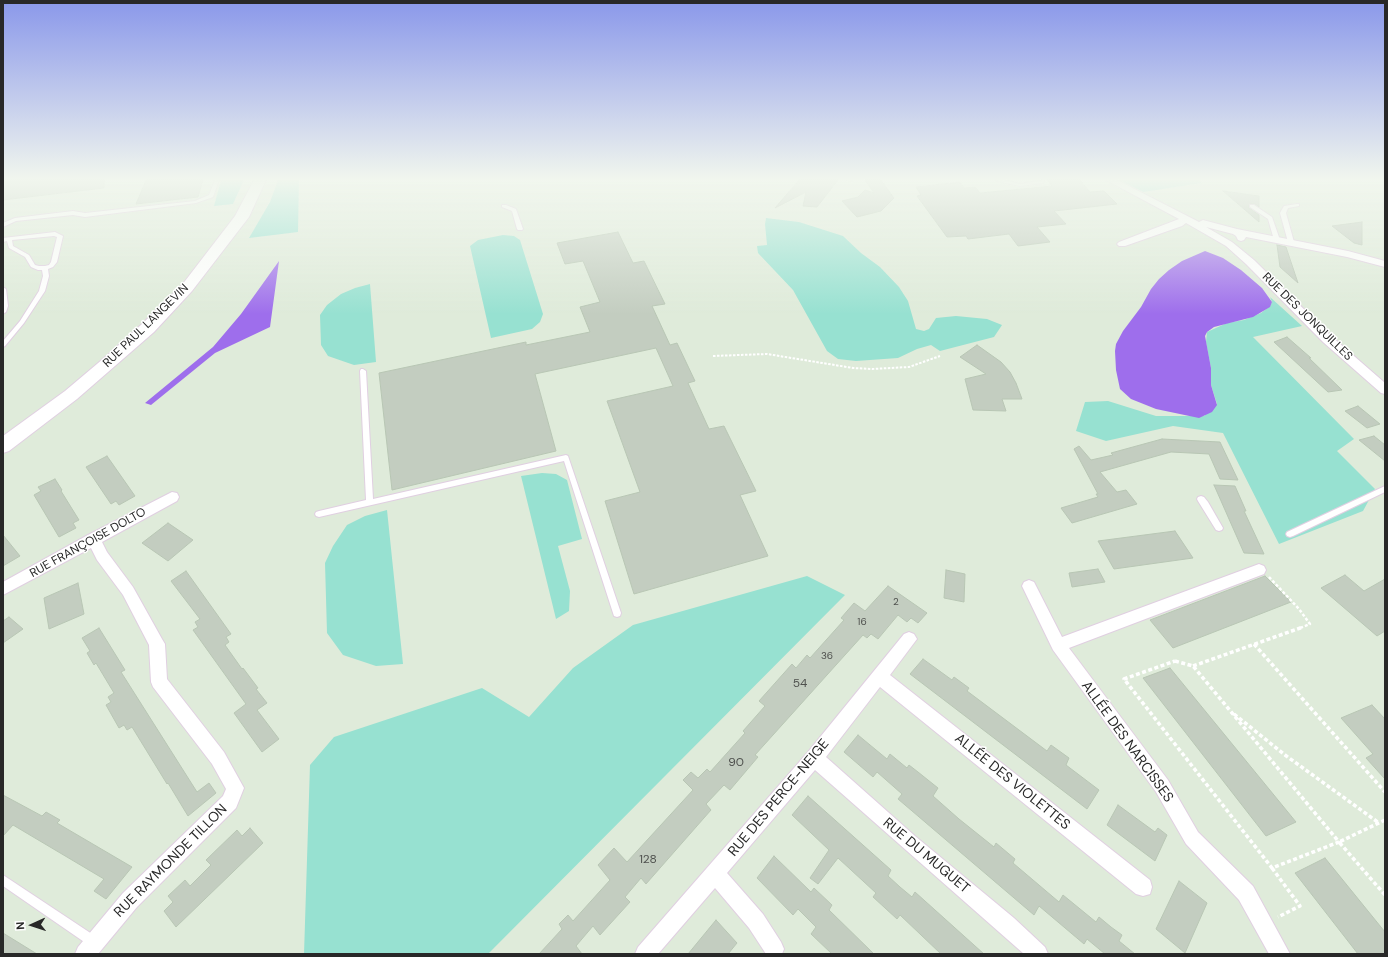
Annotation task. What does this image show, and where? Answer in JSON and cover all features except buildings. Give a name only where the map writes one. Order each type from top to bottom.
[{"type":"main road","name":"RUE PAUL LANGEVIN","points":[[3,446],[72,395],[148,328],[182,293],[217,251],[236,225]]},
{"type":"street","points":[[1122,244],[1177,225]]},
{"type":"street","name":"RUE DES JONQUILLES","points":[[1197,225],[1207,230],[1236,238]]},
{"type":"street","name":"RUE DES JONQUILLES","points":[[1201,225],[1236,238],[1250,262],[1327,339],[1385,390]]},
{"type":"street","points":[[1236,238],[1272,239]]},
{"type":"street","points":[[1236,238],[1272,239],[1290,242],[1348,254],[1385,264]]},
{"type":"street","points":[[1236,238],[1250,262]]},
{"type":"street","name":"RUE FRANÇOISE DOLTO","points":[[3,589],[172,497]]},
{"type":"street","name":"RUE RAYMONDE TILLON","points":[[90,948],[130,900],[230,802],[235,788],[218,758],[159,682],[157,644],[128,592],[102,556],[93,539]]},
{"type":"street","points":[[1058,646],[1259,570]]},
{"type":"street","name":"ALLÉE DES NARCISSES","points":[[1029,586],[1058,646],[1162,786],[1192,838],[1246,893],[1280,954]]},
{"type":"street","name":"RUE DES PERCE-NEIGE","points":[[645,954],[814,758],[909,640]]},
{"type":"street","name":"ALLÉE DES VIOLETTES","points":[[880,677],[1143,887]]},
{"type":"street","name":"RUE DU MUGUET","points":[[814,758],[909,842],[1007,924],[1038,954]]},
{"type":"street","points":[[715,874],[756,921],[774,949]]},
{"type":"lane","points":[[519,225],[520,229]]},
{"type":"lane","points":[[1271,225],[1272,239]]},
{"type":"lane","points":[[1286,225],[1290,242]]},
{"type":"lane","points":[[59,234],[60,236],[54,262],[51,266],[45,268],[33,266],[26,256],[11,247],[6,240],[59,234]]},
{"type":"lane","points":[[3,345],[22,322],[42,291],[46,276],[45,268]]},
{"type":"lane","points":[[3,289],[5,306],[3,312]]},
{"type":"lane","points":[[364,371],[370,502]]},
{"type":"lane","points":[[320,514],[566,458],[617,613]]},
{"type":"lane","points":[[1290,534],[1385,489]]},
{"type":"lane","points":[[1201,500],[1205,504],[1219,528]]},
{"type":"lane","points":[[3,880],[90,948]]},
{"type":"path","points":[[713,356],[767,354],[853,368],[872,369],[909,367],[940,356]]},
{"type":"path","points":[[1194,666],[1310,624],[1299,609],[1262,569],[1259,570]]},
{"type":"path","points":[[1254,644],[1385,792]]},
{"type":"path","points":[[1263,924],[1300,906],[1124,679],[1175,660],[1194,666],[1339,842],[1385,895]]},
{"type":"path","points":[[1230,710],[1285,755],[1378,823]]},
{"type":"path","points":[[1272,868],[1339,842],[1385,820]]},
{"type":"shaded area","points":[[257,225],[298,225],[298,232],[249,238]]},
{"type":"shaded area","points":[[765,225],[807,225],[843,236],[861,253],[880,267],[899,287],[908,301],[916,329],[924,331],[929,329],[936,318],[956,316],[987,319],[1002,325],[994,337],[940,351],[931,345],[917,349],[898,358],[856,361],[838,359],[827,351],[793,290],[758,253],[757,246],[767,245]]},
{"type":"shaded area","points":[[503,235],[514,236],[520,240],[543,314],[540,322],[532,329],[491,338],[470,246],[478,240]]},
{"type":"shaded area","points":[[1205,251],[1223,258],[1241,270],[1262,288],[1272,302],[1270,307],[1253,317],[1214,327],[1207,332],[1205,336],[1211,368],[1211,385],[1217,405],[1212,412],[1199,418],[1156,409],[1131,399],[1120,389],[1116,370],[1115,351],[1116,344],[1123,331],[1159,279],[1182,261]]},
{"type":"shaded area","points":[[279,261],[270,327],[215,353],[151,405],[145,403],[213,347],[241,314]]},
{"type":"shaded area","points":[[370,284],[376,362],[354,365],[328,356],[321,345],[320,315],[327,305],[341,294]]},
{"type":"shaded area","points":[[1270,297],[1302,326],[1253,337],[1354,439],[1337,451],[1375,489],[1363,511],[1279,544],[1223,433],[1173,426],[1106,441],[1076,431],[1085,402],[1108,401],[1156,416],[1204,416],[1217,404],[1211,385],[1211,368],[1206,342],[1207,332],[1227,323],[1244,320],[1261,313],[1270,306],[1272,302]]},
{"type":"shaded area","points":[[542,473],[556,474],[567,480],[582,539],[558,546],[570,591],[569,611],[556,619],[521,476]]},
{"type":"shaded area","points":[[387,510],[403,664],[376,666],[343,655],[327,633],[325,563],[333,546],[347,525],[365,516]]},
{"type":"shaded area","points":[[807,576],[845,595],[488,954],[304,954],[310,765],[334,737],[482,688],[529,717],[573,668],[633,625]]}]
